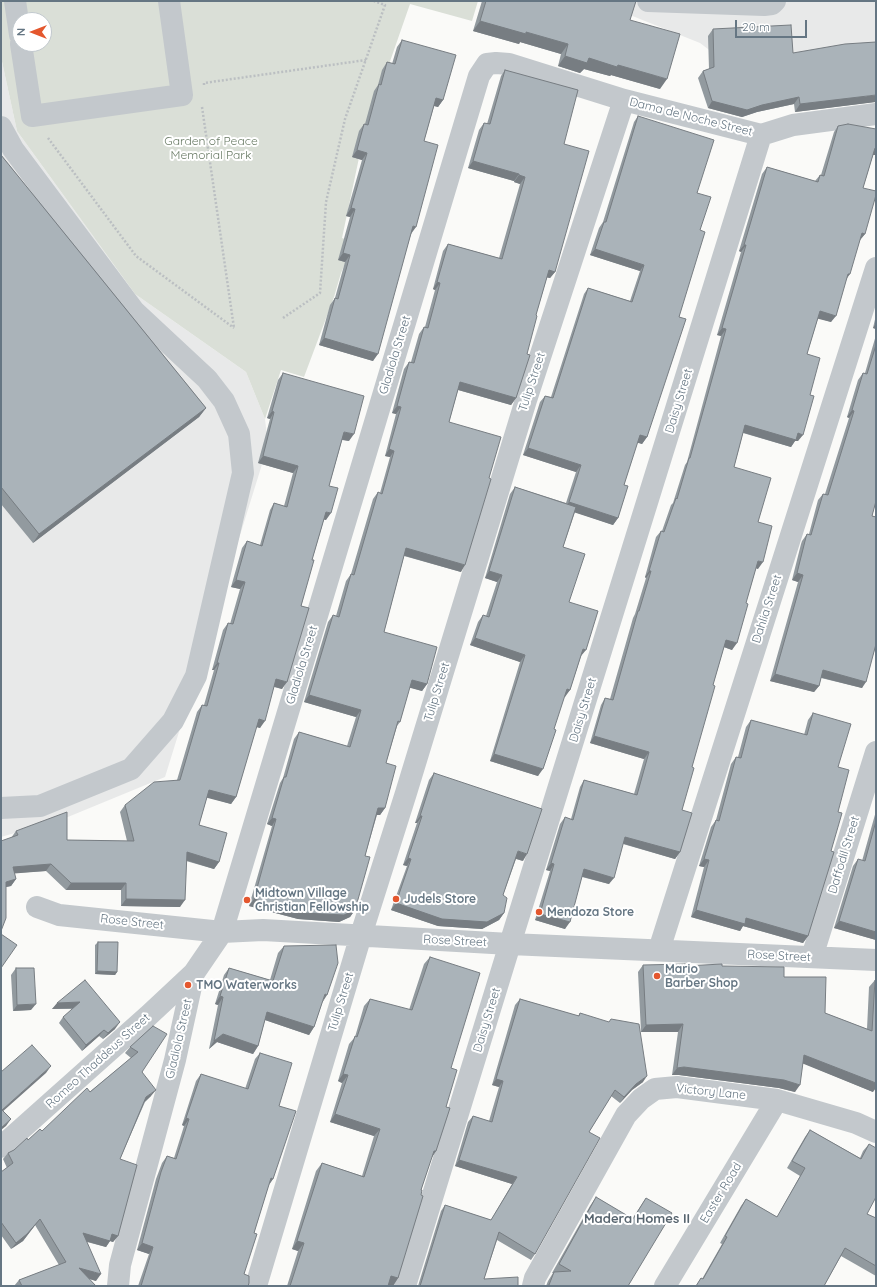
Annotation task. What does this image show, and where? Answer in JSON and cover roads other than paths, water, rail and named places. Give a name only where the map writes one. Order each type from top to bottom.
[{"type":"street","points":[[15,1],[17,12]]},
{"type":"street","points":[[22,52],[32,116],[191,94],[169,1]]},
{"type":"street","points":[[648,1],[764,5],[772,4],[775,1]]},
{"type":"street","name":"Gladiola Street","points":[[118,1286],[120,1265],[174,1060],[194,973],[222,932],[479,76],[487,64],[508,64]]},
{"type":"street","name":"Dama de Noche Street","points":[[508,64],[624,100],[761,135],[793,125],[876,114]]},
{"type":"street","name":"Tulip Street","points":[[256,1286],[360,935],[406,793],[526,400],[624,100]]},
{"type":"street","points":[[1,127],[13,149],[134,311],[207,379],[224,401],[239,434],[243,473],[196,676],[173,721],[131,769],[40,806],[1,808]]},
{"type":"street","name":"Daisy Street","points":[[405,1286],[761,135]]},
{"type":"street","name":"Dahlia Street","points":[[658,950],[876,268]]},
{"type":"street","name":"Daffodil Street","points":[[812,957],[876,752]]},
{"type":"street","name":"Rose Street","points":[[37,907],[59,915],[222,932],[263,930],[510,944],[876,960]]},
{"type":"street","name":"Romeo Thaddeus Street","points":[[1,1147],[194,973]]},
{"type":"street","name":"Victory Lane","points":[[533,1286],[535,1278],[626,1116],[641,1099],[655,1089],[678,1087],[777,1100],[856,1123],[876,1132]]},
{"type":"street","name":"Easter Road","points":[[665,1286],[777,1100]]},
{"type":"place","name":"Judels Store","points":[[396,899]]},
{"type":"place","name":"Midtown Village Christian Fellowship","points":[[247,900]]},
{"type":"place","name":"Mendoza Store","points":[[539,912]]},
{"type":"place","name":"Mario Barber Shop","points":[[657,976]]},
{"type":"place","name":"TMO Waterworks","points":[[188,985]]},
{"type":"district","name":"Madera Homes II","points":[[637,1219]]},
{"type":"park label","name":"Garden of Peace Memorial Park","points":[[211,148]]}]
